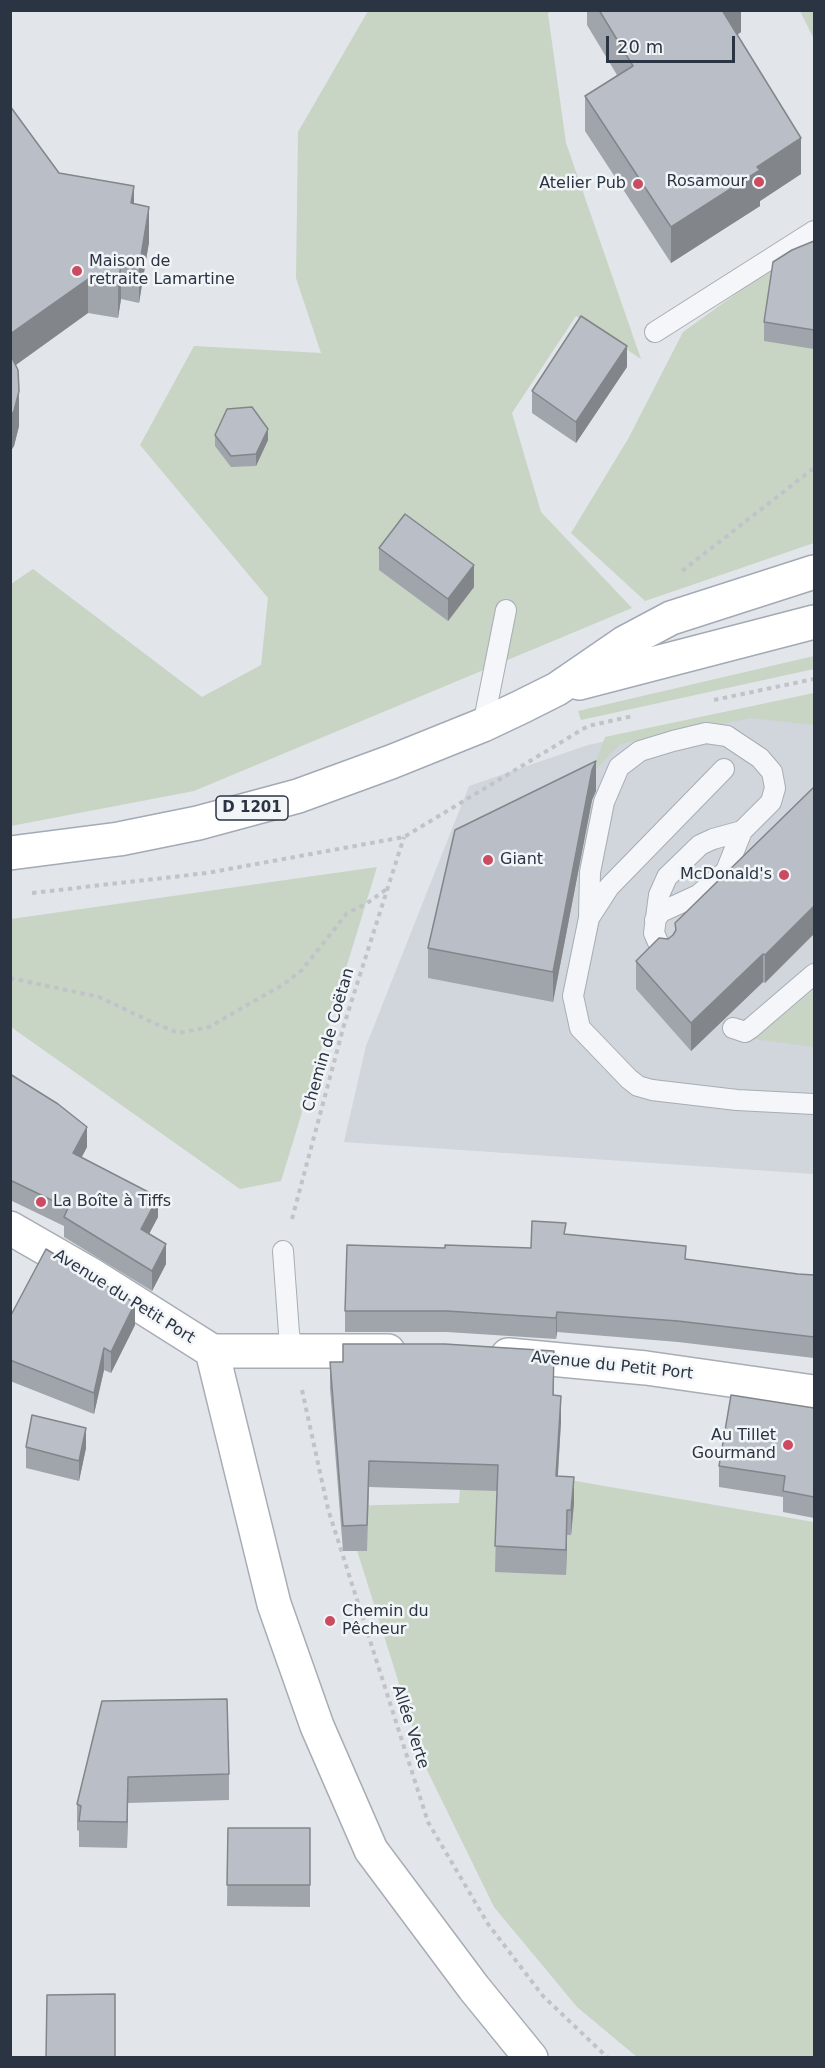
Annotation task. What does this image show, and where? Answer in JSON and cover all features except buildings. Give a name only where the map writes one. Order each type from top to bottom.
[{"type":"street","name":"D 1201","points":[[10,853],[119,839],[198,823],[298,796],[483,725],[557,689],[624,643],[671,618],[814,572]]},
{"type":"street","name":"D 1201","points":[[557,689],[814,622]]},
{"type":"street","name":"Avenue du Petit Port","points":[[10,1228],[90,1274],[212,1351],[422,1351]]},
{"type":"street","points":[[212,1351],[274,1604],[317,1726],[371,1850],[474,1988],[531,2058]]},
{"type":"street","name":"Avenue du Petit Port","points":[[479,1353],[618,1365],[814,1392]]},
{"type":"lane","points":[[656,332],[814,231]]},
{"type":"lane","points":[[483,725],[506,610]]},
{"type":"lane","points":[[655,920],[661,912],[698,895],[726,871],[742,831],[771,802],[775,788],[772,772],[759,758],[728,736],[706,733],[640,751],[619,767],[604,802],[590,872],[589,918],[573,996],[580,1028],[629,1079],[645,1088],[737,1100],[814,1104]]},
{"type":"lane","points":[[589,918],[609,887],[724,769]]},
{"type":"lane","points":[[664,956],[654,933],[659,895],[668,877],[700,845],[742,831]]},
{"type":"lane","points":[[733,1028],[745,1032],[814,974]]},
{"type":"lane","points":[[283,1251],[293,1351]]},
{"type":"path","points":[[680,573],[814,468]]},
{"type":"path","name":"Chemin de Coëtan","points":[[22,894],[207,873],[404,837],[344,1025],[283,1251]]},
{"type":"path","points":[[10,978],[99,997],[179,1033],[209,1027],[284,984],[302,970],[347,913],[366,904],[388,888]]},
{"type":"path","name":"Allée Verte","points":[[293,1351],[328,1509],[428,1822],[488,1923],[543,1996],[608,2058]]},
{"type":"shaded area","points":[[814,696],[814,1174],[344,1142],[366,1046],[469,786],[588,745]]},
{"type":"green space","points":[[368,11],[550,11],[548,14],[566,143],[641,359],[576,316],[512,413],[541,512],[632,608],[194,791],[11,826],[11,584],[33,569],[202,697],[261,665],[268,598],[140,445],[194,346],[321,353],[296,278],[298,132]]},
{"type":"green space","points":[[800,11],[814,11],[814,39]]},
{"type":"green space","points":[[814,256],[814,543],[645,601],[571,533],[628,439],[683,332],[766,272]]},
{"type":"green space","points":[[814,656],[814,669],[581,720],[578,711]]},
{"type":"green space","points":[[814,693],[814,725],[751,718],[620,744],[592,773],[605,737]]},
{"type":"green space","points":[[377,867],[281,1181],[240,1189],[11,1027],[11,919]]},
{"type":"green space","points":[[814,990],[814,1047],[754,1039]]},
{"type":"green space","points":[[461,1476],[558,1478],[814,1522],[814,2057],[637,2057],[577,2007],[494,1907],[425,1766],[343,1506],[459,1503]]},
{"type":"place","name":"Rosamour","points":[[759,182]]},
{"type":"place","name":"Atelier Pub","points":[[638,184]]},
{"type":"place","name":"Maison de retraite Lamartine","points":[[77,271]]},
{"type":"place","name":"Giant","points":[[488,860]]},
{"type":"place","name":"McDonald's","points":[[784,875]]},
{"type":"place","name":"La Boîte à Tiffs","points":[[41,1202]]},
{"type":"place","name":"Au Tillet Gourmand","points":[[788,1445]]},
{"type":"place","name":"Chemin du Pêcheur","points":[[330,1621]]}]
